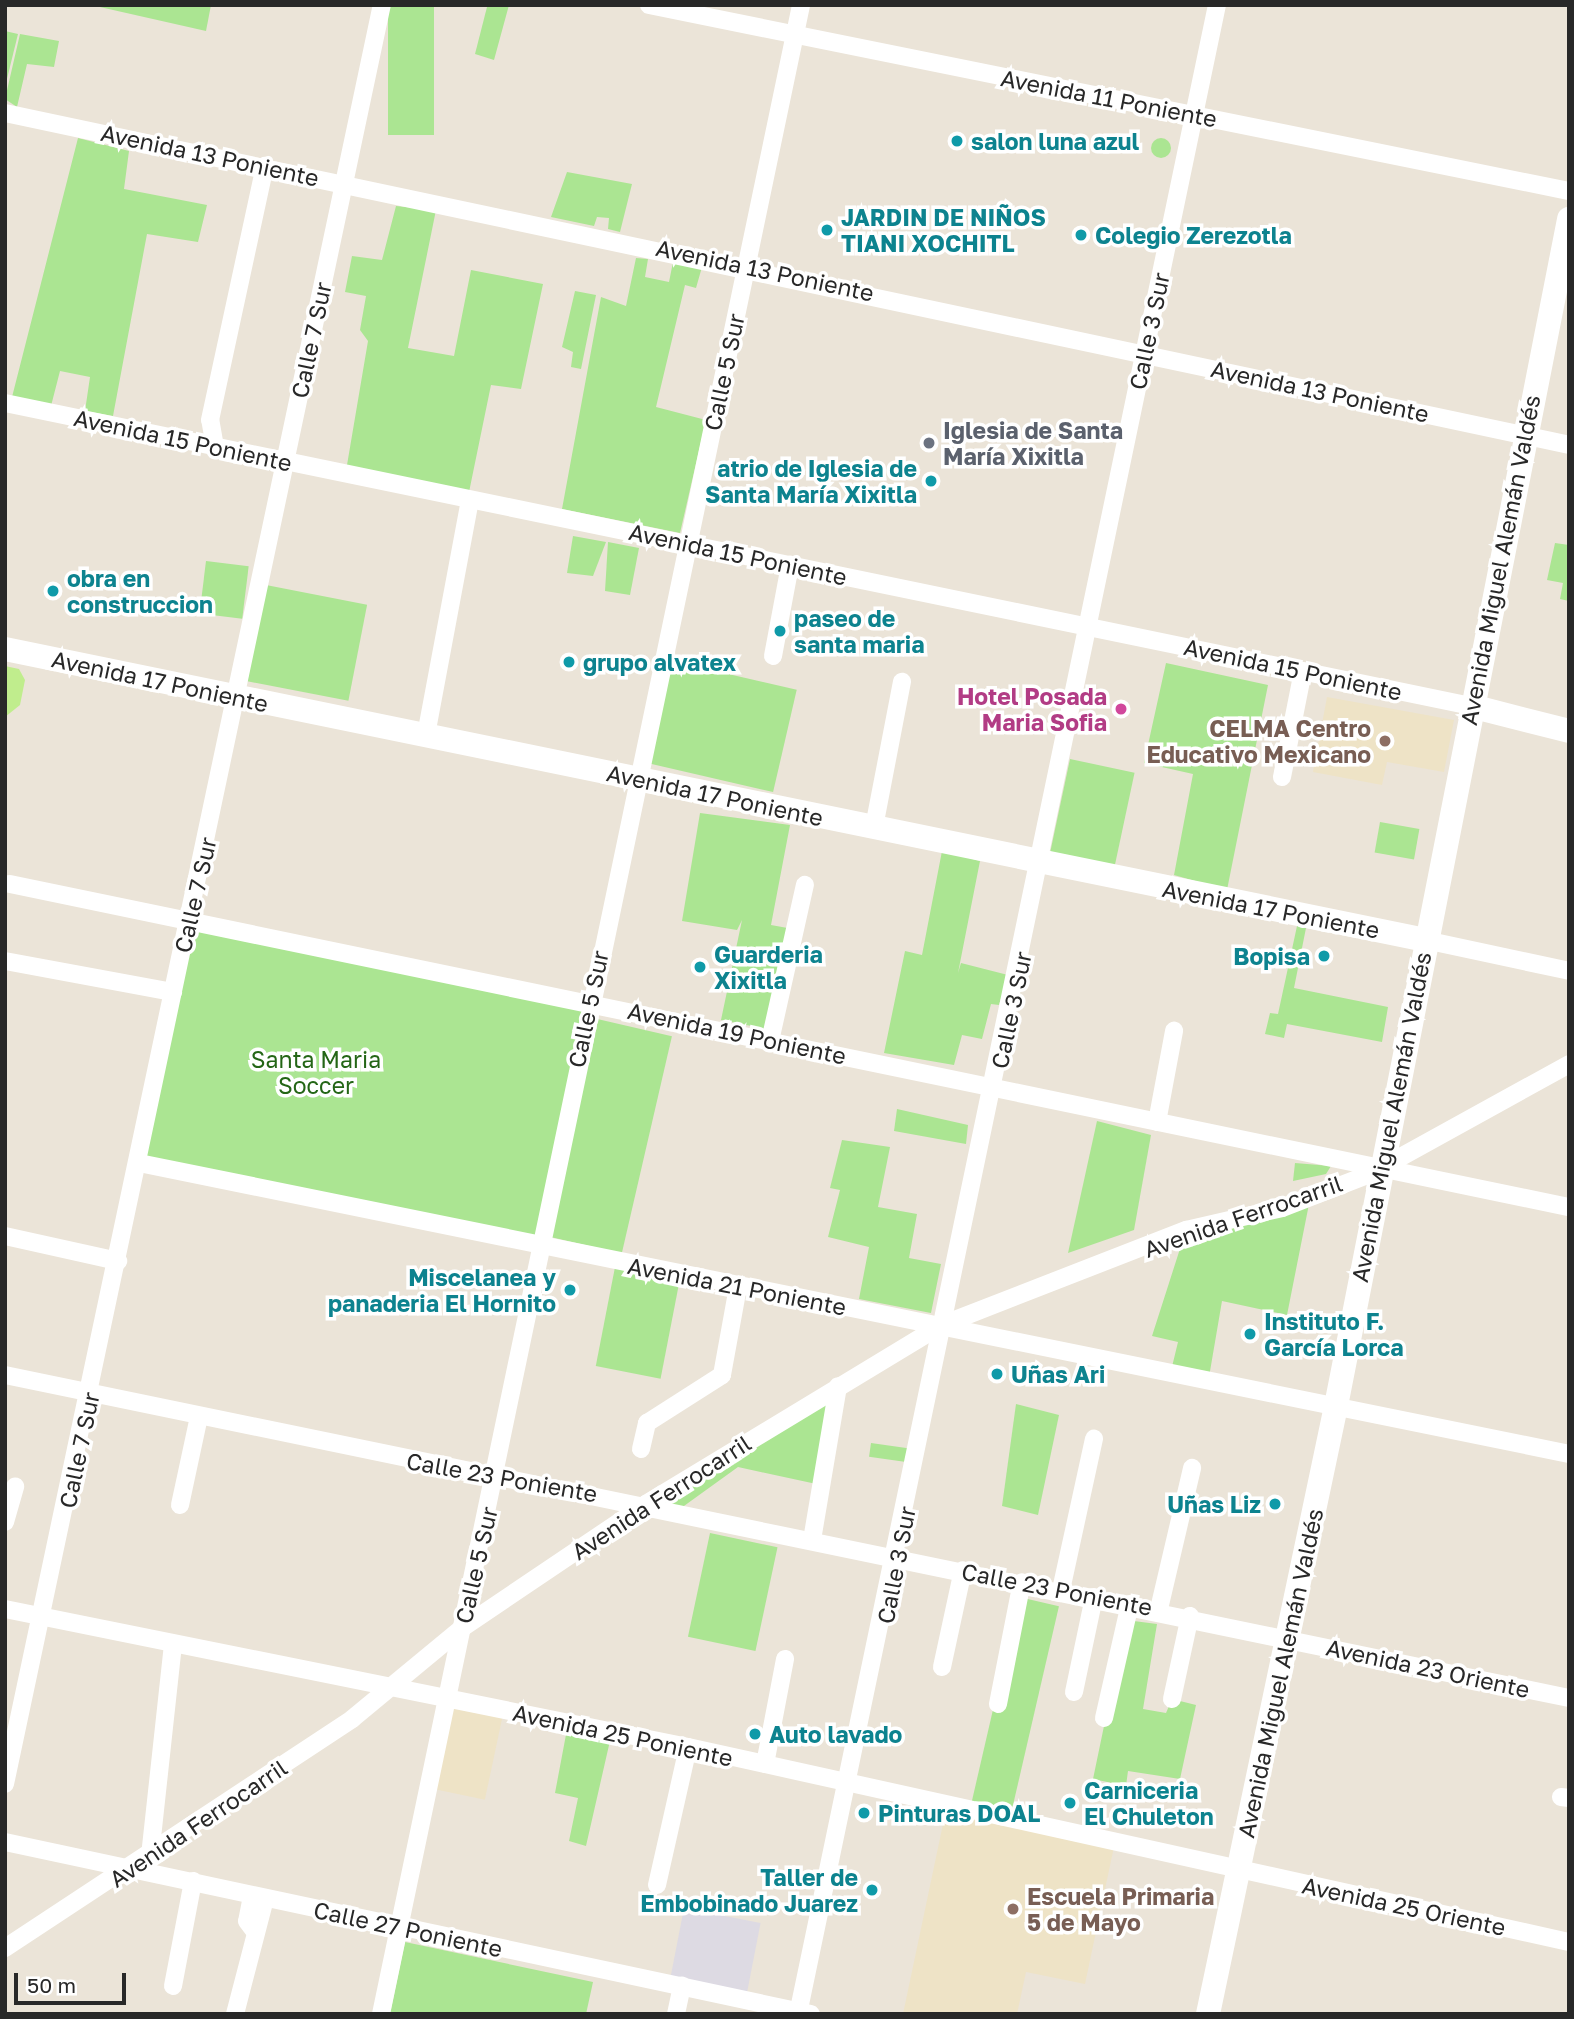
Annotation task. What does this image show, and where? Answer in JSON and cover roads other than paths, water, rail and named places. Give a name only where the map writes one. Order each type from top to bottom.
[{"type":"main road","name":"Avenida Miguel Alemán Valdés","points":[[1208,2014],[1335,1411],[1380,1168],[1569,219]]},
{"type":"main road","name":"Avenida 17 Poniente","points":[[5,649],[1425,940]]},
{"type":"main road","points":[[1471,706],[1569,731]]},
{"type":"street","name":"Calle 7 Sur","points":[[5,1784],[44,1617],[173,992],[240,697],[285,461],[382,5]]},
{"type":"street","name":"Avenida 11 Poniente","points":[[649,5],[1569,191]]},
{"type":"street","name":"Calle 5 Sur","points":[[381,2014],[497,1472],[538,1246],[589,1002],[639,779],[801,5]]},
{"type":"street","name":"Calle 3 Sur","points":[[803,2013],[898,1557],[942,1325],[995,1088],[1217,5]]},
{"type":"street","name":"Avenida 13 Poniente","points":[[5,113],[747,267],[1569,445]]},
{"type":"street","points":[[215,447],[210,419],[265,166]]},
{"type":"street","name":"Avenida 15 Poniente","points":[[5,402],[1471,706]]},
{"type":"street","points":[[193,442],[210,419]]},
{"type":"street","points":[[426,735],[470,499]]},
{"type":"street","points":[[773,656],[790,565]]},
{"type":"street","points":[[1282,777],[1303,671]]},
{"type":"street","points":[[874,827],[902,682]]},
{"type":"street","name":"Avenida 19 Poniente","points":[[10,884],[189,918],[1569,1207]]},
{"type":"street","points":[[771,1041],[805,884]]},
{"type":"street","points":[[1425,940],[1569,971]]},
{"type":"street","points":[[5,961],[173,992]]},
{"type":"street","points":[[1157,1122],[1174,1031]]},
{"type":"street","name":"Avenida Ferrocarril","points":[[5,1948],[150,1856],[394,1686],[462,1628],[646,1504],[942,1325],[1186,1230],[1282,1208],[1380,1168],[1569,1063]]},
{"type":"street","name":"Avenida 21 Poniente","points":[[139,1163],[738,1287],[942,1325],[1335,1411],[1569,1454]]},
{"type":"street","points":[[5,1236],[118,1261]]},
{"type":"street","points":[[641,1449],[647,1423],[722,1375],[738,1287]]},
{"type":"street","name":"Calle 23 Poniente","points":[[5,1375],[402,1459],[497,1472],[812,1540],[1159,1609],[1286,1638]]},
{"type":"street","points":[[812,1540],[838,1386]]},
{"type":"street","points":[[180,1506],[199,1416]]},
{"type":"street","points":[[1061,1590],[1094,1439]]},
{"type":"street","points":[[1159,1609],[1192,1468]]},
{"type":"street","points":[[5,1522],[15,1486]]},
{"type":"street","points":[[942,1667],[963,1570]]},
{"type":"street","points":[[998,1704],[1022,1583]]},
{"type":"street","points":[[1074,1692],[1094,1597]]},
{"type":"street","points":[[1104,1718],[1130,1604]]},
{"type":"street","name":"Avenida 25 Poniente","points":[[5,1609],[173,1645],[394,1686],[765,1764],[1239,1870]]},
{"type":"street","points":[[1172,1699],[1189,1616]]},
{"type":"street","name":"Avenida 23 Oriente","points":[[1286,1638],[1569,1698]]},
{"type":"street","points":[[150,1856],[173,1645]]},
{"type":"street","points":[[765,1764],[785,1659]]},
{"type":"street","points":[[657,1885],[688,1748]]},
{"type":"street","name":"Calle 27 Poniente","points":[[5,1842],[134,1866],[259,1897],[803,2013]]},
{"type":"street","name":"Avenida 25 Oriente","points":[[1239,1870],[1569,1942]]},
{"type":"street","points":[[173,1986],[193,1881]]},
{"type":"street","points":[[235,2014],[253,1929],[247,1921],[259,1897]]},
{"type":"street","points":[[676,2014],[682,1986]]},
{"type":"place","name":"salon luna azul","points":[[957,141]]},
{"type":"place","name":"JARDIN DE NIÑOS TIANI XOCHITL","points":[[827,230]]},
{"type":"place","name":"Colegio Zerezotla","points":[[1081,235]]},
{"type":"place","name":"Iglesia de Santa María Xixitla","points":[[929,443]]},
{"type":"place","name":"atrio de Iglesia de Santa María Xixitla","points":[[931,481]]},
{"type":"place","name":"obra en construccion","points":[[53,591]]},
{"type":"place","name":"paseo de santa maria","points":[[780,631]]},
{"type":"place","name":"grupo alvatex","points":[[569,662]]},
{"type":"place","name":"Hotel Posada Maria Sofia","points":[[1121,709]]},
{"type":"place","name":"CELMA Centro Educativo Mexicano","points":[[1385,741]]},
{"type":"place","name":"Bopisa","points":[[1324,956]]},
{"type":"place","name":"Guarderia Xixitla","points":[[700,967]]},
{"type":"place","name":"Miscelanea y panaderia El Hornito","points":[[570,1290]]},
{"type":"place","name":"Instituto F. García Lorca","points":[[1250,1334]]},
{"type":"place","name":"Uñas Ari","points":[[997,1374]]},
{"type":"place","name":"Uñas Liz","points":[[1275,1504]]},
{"type":"place","name":"Auto lavado","points":[[755,1734]]},
{"type":"place","name":"Carniceria El Chuleton","points":[[1070,1803]]},
{"type":"place","name":"Pinturas DOAL","points":[[864,1813]]},
{"type":"place","name":"Taller de Embobinado Juarez","points":[[872,1890]]},
{"type":"place","name":"Escuela Primaria 5 de Mayo","points":[[1013,1909]]},
{"type":"park label","name":"Santa Maria Soccer","points":[[316,1072]]}]
